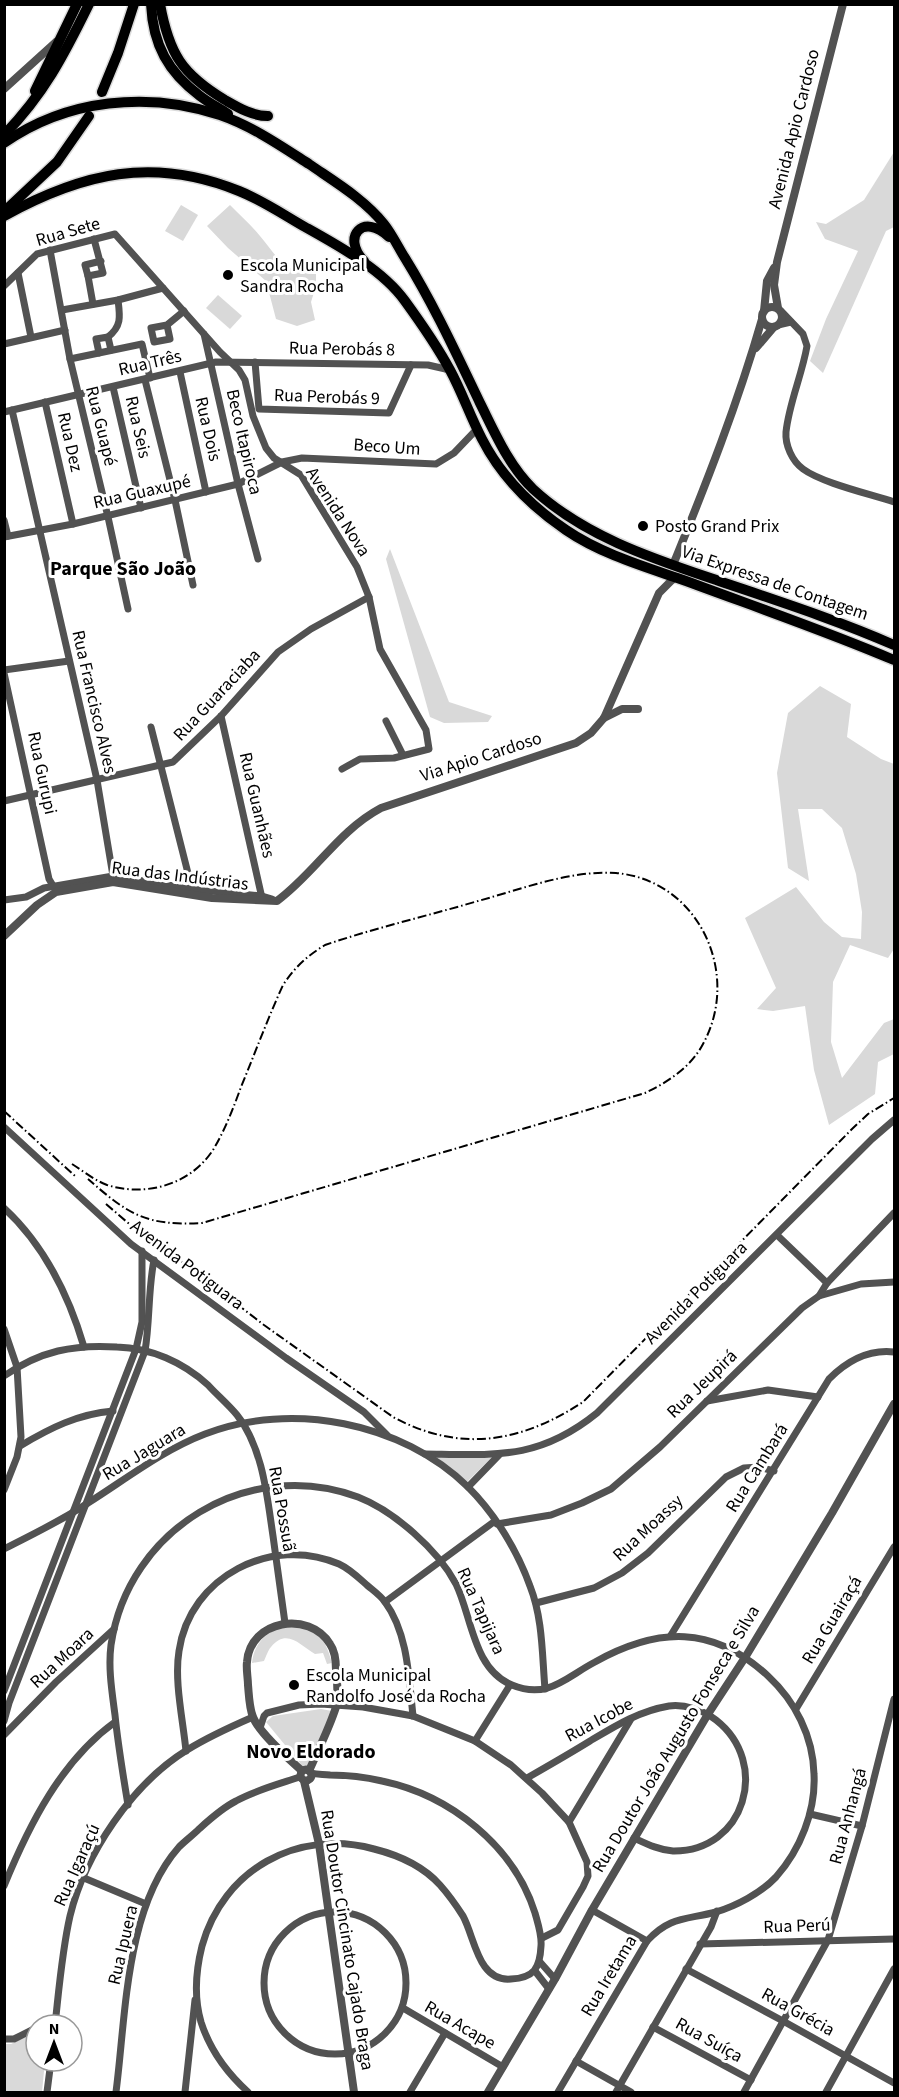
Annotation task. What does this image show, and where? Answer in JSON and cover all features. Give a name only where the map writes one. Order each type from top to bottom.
[{"type":"highway","points":[[24,115],[76,4]]},
{"type":"highway","points":[[4,135],[24,115],[54,73],[89,4]]},
{"type":"highway","points":[[102,92],[134,4]]},
{"type":"highway","points":[[151,4],[156,38],[172,71],[202,98],[240,123]]},
{"type":"highway","points":[[160,4],[167,37],[185,70],[205,88],[241,109],[268,116]]},
{"type":"highway","points":[[4,143],[41,122],[67,112],[118,102],[158,102],[183,106],[220,115],[240,123]]},
{"type":"highway","points":[[4,211],[57,162],[89,116]]},
{"type":"highway","name":"Via Expressa de Contagem","points":[[240,123],[344,187],[384,224],[421,282],[495,434],[516,469],[533,489],[574,521],[620,545],[848,625],[894,645]]},
{"type":"highway","points":[[4,216],[39,197],[90,178],[131,172],[191,176],[240,191],[340,246],[372,269]]},
{"type":"highway","points":[[372,269],[358,252],[354,239],[356,231],[365,226],[373,226],[383,231],[396,244]]},
{"type":"highway","name":"Via Expressa de Contagem","points":[[372,269],[403,297],[450,370],[475,425],[496,463],[529,501],[567,531],[616,556],[844,638],[894,660]]},
{"type":"street","name":"Avenida Apio Cardoso","points":[[779,310],[774,285],[777,262],[843,4]]},
{"type":"street","points":[[4,90],[59,40]]},
{"type":"street","points":[[29,67],[38,69],[44,74]]},
{"type":"street","name":"Rua Sete","points":[[4,286],[31,259],[50,250],[115,234]]},
{"type":"street","name":"Avenida Nova","points":[[115,234],[245,380],[253,416],[266,448],[274,458],[301,475],[357,567],[369,597],[380,649],[426,730],[429,749],[403,755]]},
{"type":"street","points":[[88,276],[103,273],[94,239]]},
{"type":"street","name":"Rua Guapé","points":[[50,250],[70,359],[128,609]]},
{"type":"street","points":[[93,304],[86,265],[100,261]]},
{"type":"street","name":"Avenida Apio Cardoso","points":[[673,565],[713,468],[754,350],[763,315],[767,281],[777,262]]},
{"type":"street","points":[[18,273],[31,337]]},
{"type":"street","points":[[62,310],[118,300],[163,288]]},
{"type":"street","points":[[99,353],[96,339],[108,337],[118,327],[120,321],[118,300]]},
{"type":"street","points":[[791,322],[776,326],[767,325],[763,315],[771,307],[779,310],[791,322],[803,334],[807,346],[786,433],[789,450],[794,459],[813,475],[894,502]]},
{"type":"street","points":[[776,326],[782,319],[779,310]]},
{"type":"street","points":[[154,342],[151,328],[167,325],[184,311]]},
{"type":"street","points":[[70,359],[170,339],[167,325]]},
{"type":"street","name":"Avenida Apio Cardoso","points":[[754,350],[776,326]]},
{"type":"street","points":[[4,344],[65,330]]},
{"type":"street","name":"Beco Itapiroca","points":[[204,332],[238,484],[258,560]]},
{"type":"street","points":[[108,337],[111,350]]},
{"type":"street","points":[[142,344],[147,379],[193,585]]},
{"type":"street","name":"Rua Perobás 9","points":[[255,362],[259,410],[389,413],[411,365]]},
{"type":"street","name":"Rua Três","points":[[8,411],[211,363],[232,363]]},
{"type":"street","name":"Rua Perobás 8","points":[[232,363],[428,365],[450,370]]},
{"type":"street","name":"Rua Dois","points":[[180,372],[206,492]]},
{"type":"street","name":"Rua Seis","points":[[113,387],[141,508]]},
{"type":"street","name":"Rua Dez","points":[[45,402],[73,524]]},
{"type":"street","name":"Rua Francisco Alves","points":[[8,411],[40,530],[97,780],[113,879]]},
{"type":"street","name":"Beco Um","points":[[282,462],[302,458],[436,464],[454,453],[475,425]]},
{"type":"street","name":"Rua Guaxupé","points":[[6,537],[175,501],[238,484],[282,462]]},
{"type":"street","points":[[4,520],[6,537]]},
{"type":"street","name":"Via Apio Cardoso","points":[[658,571],[659,593]]},
{"type":"street","name":"Via Apio Cardoso","points":[[262,898],[277,902],[296,886],[363,817],[381,808],[576,743],[591,733],[604,718],[659,593],[675,577]]},
{"type":"street","name":"Rua Guaraciaba","points":[[4,801],[172,762],[221,716],[278,652],[311,629],[369,597]]},
{"type":"street","points":[[4,671],[69,661]]},
{"type":"street","name":"Rua Gurupi","points":[[4,671],[49,879],[55,890]]},
{"type":"street","points":[[604,718],[622,709],[638,709]]},
{"type":"street","name":"Rua Guanhães","points":[[221,716],[262,898]]},
{"type":"street","points":[[342,769],[360,759],[394,758],[403,755],[386,721]]},
{"type":"street","points":[[151,727],[162,764],[191,892]]},
{"type":"street","points":[[38,905],[49,879]]},
{"type":"street","name":"Rua das Indústrias","points":[[4,936],[55,890],[113,879],[191,892],[262,898]]},
{"type":"street","points":[[4,900],[26,897],[44,888],[55,890]]},
{"type":"street","name":"Avenida Potiguara","points":[[425,1454],[499,1455],[543,1445],[579,1428],[597,1413],[872,1139],[894,1120]]},
{"type":"street","name":"Avenida Potiguara","points":[[4,1127],[142,1251],[286,1358],[364,1412],[390,1437]]},
{"type":"street","points":[[4,1208],[27,1233],[57,1276],[76,1320],[84,1347]]},
{"type":"street","name":"Rua Jeupirá","points":[[385,1602],[496,1522],[550,1515],[611,1489],[660,1447],[802,1308],[819,1296],[827,1283],[894,1213]]},
{"type":"street","points":[[777,1234],[827,1283]]},
{"type":"street","points":[[4,1691],[136,1349],[142,1322],[142,1251]]},
{"type":"street","points":[[4,1721],[145,1351],[150,1324],[151,1276],[154,1260]]},
{"type":"street","points":[[819,1296],[861,1284],[894,1282]]},
{"type":"street","points":[[4,1329],[17,1367],[20,1446],[4,1490]]},
{"type":"street","name":"Rua Possuã","points":[[4,1376],[43,1355],[84,1347],[145,1351],[171,1360],[198,1377],[237,1416],[259,1461],[266,1489],[285,1623]]},
{"type":"street","name":"Rua Cambará","points":[[671,1635],[829,1379],[843,1365],[859,1357],[880,1352],[894,1352]]},
{"type":"street","points":[[707,1401],[768,1390],[818,1397]]},
{"type":"street","name":"Rua Doutor João Augusto Fonseca e Silva","points":[[488,2092],[634,1838],[708,1714],[746,1656],[894,1404]]},
{"type":"street","points":[[20,1446],[60,1424],[83,1415],[113,1411]]},
{"type":"street","points":[[360,1428],[364,1412]]},
{"type":"street","name":"Rua Jaguara","points":[[4,1549],[71,1514],[176,1447],[205,1434],[242,1423],[267,1420],[328,1421],[360,1428],[390,1437],[425,1454],[468,1487],[496,1522],[521,1564],[536,1604],[545,1689]]},
{"type":"street","points":[[468,1487],[499,1455]]},
{"type":"street","name":"Rua Moassy","points":[[536,1604],[594,1588],[622,1573],[648,1553],[726,1477],[744,1468],[759,1467],[774,1471]]},
{"type":"street","name":"Rua Tapijara","points":[[128,1805],[111,1683],[111,1648],[123,1601],[137,1574],[153,1551],[170,1533],[210,1505],[239,1494],[306,1486],[360,1498],[383,1510],[402,1524],[441,1561],[458,1588],[477,1645],[487,1664],[510,1684]]},
{"type":"street","name":"Rua Guairaçá","points":[[796,1709],[894,1546]]},
{"type":"street","points":[[186,1751],[178,1671],[179,1650],[191,1614],[209,1591],[238,1568],[257,1559],[276,1556],[307,1556],[341,1565],[385,1602],[396,1623],[404,1648],[413,1716]]},
{"type":"street","points":[[285,1623],[311,1628],[318,1632],[331,1644],[336,1666],[336,1705],[308,1776],[260,1728],[253,1717],[247,1662],[257,1639],[269,1629],[285,1623]]},
{"type":"street","name":"Rua Moara","points":[[4,1735],[56,1682],[114,1629]]},
{"type":"street","points":[[475,1741],[510,1684],[525,1689],[545,1689],[558,1686],[592,1663],[615,1651],[643,1641],[671,1635],[717,1643],[746,1656]]},
{"type":"street","name":"Rua Iretama","points":[[558,2092],[647,1941],[660,1929],[677,1920],[717,1911],[756,1894],[774,1879],[789,1861],[800,1840],[810,1814],[815,1779],[813,1755],[796,1709],[779,1686],[746,1656]]},
{"type":"street","name":"Rua Anhangá","points":[[744,2092],[828,1940],[862,1826],[894,1699]]},
{"type":"street","points":[[260,1728],[264,1716],[274,1710],[299,1705],[336,1705],[388,1711],[413,1716],[475,1741],[511,1765],[569,1822],[587,1862],[588,1876],[558,1930],[542,1938]]},
{"type":"street","name":"Rua Icobe","points":[[526,1778],[632,1717],[674,1706],[694,1708],[708,1714],[731,1734],[744,1759],[747,1779],[745,1798],[737,1815],[710,1842],[692,1849],[673,1851],[634,1838]]},
{"type":"street","name":"Rua Igaraçú","points":[[56,2013],[71,1913],[98,1844],[113,1822],[150,1780],[186,1751],[253,1717]]},
{"type":"street","points":[[569,1822],[632,1717]]},
{"type":"street","points":[[4,1886],[29,1831],[55,1785],[98,1734],[116,1722]]},
{"type":"street","name":"Rua Doutor Cincinato Cajado Braga","points":[[308,1776],[308,1793],[319,1844],[354,2092]]},
{"type":"street","name":"Rua Ipuera","points":[[116,2092],[128,1985],[146,1904],[166,1865],[179,1847],[212,1817],[242,1798],[308,1776],[355,1777],[383,1781],[431,1797],[471,1823],[492,1843],[520,1880],[530,1899],[542,1938],[540,1962],[535,1971]]},
{"type":"street","points":[[810,1814],[862,1826]]},
{"type":"street","points":[[185,2092],[198,1959],[207,1930],[231,1888],[264,1863],[285,1852],[319,1844],[357,1844],[411,1862],[439,1885],[462,1915],[482,1965],[492,1976],[508,1980],[526,1977],[535,1971],[549,1989]]},
{"type":"street","points":[[84,1878],[146,1904]]},
{"type":"street","points":[[592,1910],[647,1941]]},
{"type":"street","points":[[617,2089],[711,1927],[717,1911]]},
{"type":"street","points":[[328,1912],[346,1912],[364,1917],[380,1926],[393,1939],[402,1955],[407,1972],[407,1991],[402,2008],[387,2033],[362,2049],[348,2053],[319,2052],[306,2048],[293,2040],[274,2019],[264,1992],[266,1964],[279,1939],[301,1920],[328,1912]]},
{"type":"street","points":[[708,1913],[711,1927]]},
{"type":"street","name":"Rua Perú","points":[[700,1944],[894,1939]]},
{"type":"street","points":[[540,1962],[555,1979]]},
{"type":"street","name":"Rua Grécia","points":[[686,1969],[894,2083]]},
{"type":"street","points":[[826,2092],[894,1969]]},
{"type":"street","points":[[196,1989],[199,2011],[220,2061],[248,2092]]},
{"type":"street","name":"Rua Acape","points":[[402,2008],[503,2067]]},
{"type":"street","name":"Rua Suíça","points":[[653,2027],[751,2080]]},
{"type":"street","points":[[410,2092],[445,2033]]},
{"type":"street","points":[[4,2039],[14,2039],[24,2034]]},
{"type":"street","points":[[576,2061],[617,2089],[631,2092]]},
{"type":"street","points":[[47,2092],[49,2073]]},
{"type":"shaded area","points":[[894,152],[894,227],[886,231],[823,373],[810,361],[826,319],[858,251],[825,239],[816,222],[826,224],[864,200]]},
{"type":"shaded area","points":[[181,205],[198,215],[183,241],[165,231]]},
{"type":"shaded area","points":[[230,205],[283,263],[296,270],[316,274],[316,286],[311,302],[315,320],[297,326],[276,319],[266,281],[207,226]]},
{"type":"shaded area","points":[[218,295],[242,316],[230,329],[206,308]]},
{"type":"shaded area","points":[[390,549],[449,702],[492,716],[488,722],[444,723],[430,717],[386,559]]},
{"type":"shaded area","points":[[820,686],[851,704],[847,737],[881,759],[894,764],[894,949],[888,958],[850,945],[833,982],[831,1042],[842,1078],[884,1023],[894,1019],[894,1054],[878,1062],[875,1094],[829,1125],[814,1070],[805,1006],[773,1011],[757,1009],[776,988],[745,918],[796,887],[824,922],[842,937],[861,939],[862,912],[856,874],[842,828],[822,809],[798,809],[809,881],[788,868],[777,773],[788,713]]},
{"type":"shaded area","points":[[434,1457],[491,1458],[466,1483]]},
{"type":"shaded area","points":[[286,1625],[311,1631],[322,1639],[332,1663],[327,1664],[323,1653],[315,1654],[288,1638],[277,1641],[270,1648],[264,1661],[252,1663],[255,1649],[263,1639]]},
{"type":"shaded area","points":[[321,1709],[332,1711],[308,1768],[304,1768],[266,1722],[273,1716]]},
{"type":"shaded area","points":[[24,2038],[24,2073],[44,2073],[42,2092],[5,2092],[4,2044],[11,2044]]},
{"type":"railway","points":[[72,1164],[107,1185],[137,1190],[166,1185],[192,1172],[213,1150],[221,1135],[283,985],[302,962],[325,945],[546,881],[599,873],[616,873],[645,879],[670,893],[690,911],[705,934],[714,961],[717,988],[714,1017],[703,1044],[692,1060],[670,1079],[645,1093],[202,1223],[166,1222],[139,1216],[127,1210],[88,1179]]},
{"type":"railway","points":[[106,1204],[149,1241],[173,1255],[264,1325],[393,1417],[442,1436],[466,1439],[490,1438],[536,1427],[583,1402],[852,1129],[868,1114],[894,1098]]},
{"type":"railway","points":[[4,1111],[75,1176]]},
{"type":"place","name":"Escola Municipal Sandra Rocha","points":[[228,275]]},
{"type":"place","name":"Posto Grand Prix","points":[[643,526]]},
{"type":"place","name":"Escola Municipal Randolfo José da Rocha","points":[[294,1685]]},
{"type":"district","name":"Parque São João","points":[[123,569]]},
{"type":"district","name":"Novo Eldorado","points":[[311,1752]]}]
